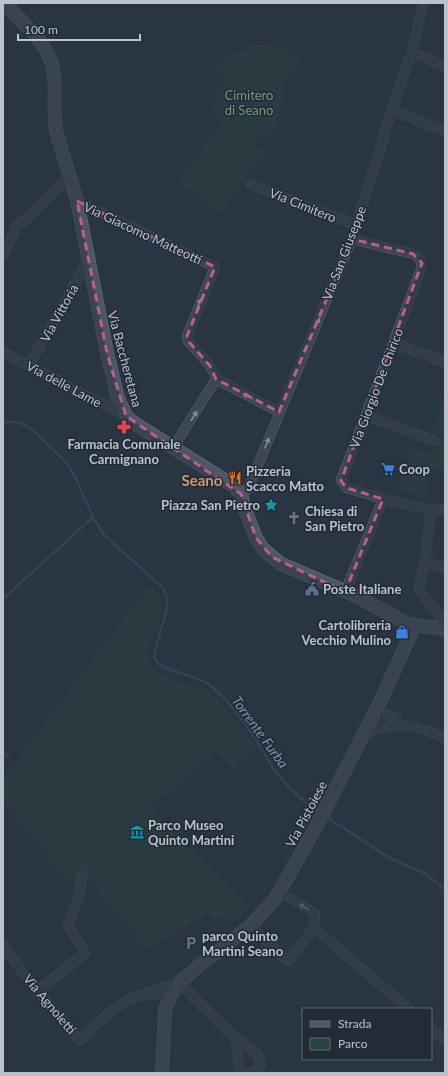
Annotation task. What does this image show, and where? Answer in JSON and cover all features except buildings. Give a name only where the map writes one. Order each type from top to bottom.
[{"type":"street","name":"Via Baccheretana","points":[[4,3],[34,35],[50,56],[54,74],[54,119],[69,177],[77,201],[107,353],[118,398],[126,416],[134,424],[243,492]]},
{"type":"street","name":"Via San Giuseppe","points":[[243,492],[248,489],[352,239],[392,110],[412,52],[423,3]]},
{"type":"street","points":[[412,52],[445,67]]},
{"type":"street","points":[[392,110],[445,131]]},
{"type":"street","points":[[3,255],[17,226],[33,213],[69,177]]},
{"type":"street","name":"Via Cimitero","points":[[250,184],[356,225]]},
{"type":"street","name":"Via Giacomo Matteotti","points":[[77,201],[215,267],[187,336],[188,341],[210,366],[216,379]]},
{"type":"street","name":"Via Giorgio De Chirico","points":[[352,239],[413,254],[419,257],[422,263],[341,480],[347,488],[383,499],[431,510],[445,508]]},
{"type":"street","name":"Via Vittoria","points":[[29,365],[88,260]]},
{"type":"street","points":[[393,343],[445,362]]},
{"type":"street","name":"Via delle Lame","points":[[3,352],[126,416]]},
{"type":"street","points":[[173,448],[216,379],[279,412]]},
{"type":"street","points":[[366,414],[434,441]]},
{"type":"street","points":[[243,492],[245,510],[256,538],[263,549],[281,564],[345,592],[408,624],[445,630],[445,626]]},
{"type":"street","points":[[345,592],[383,499]]},
{"type":"street","points":[[431,510],[427,561],[419,588],[445,623]]},
{"type":"street","points":[[427,561],[445,568]]},
{"type":"street","name":"Via Pistoiese","points":[[162,1073],[165,1010],[170,997],[179,983],[250,926],[269,906],[279,892],[316,827],[366,731],[415,625]]},
{"type":"street","points":[[377,707],[385,714],[412,722],[420,728]]},
{"type":"street","points":[[366,731],[396,718]]},
{"type":"street","points":[[366,731],[395,724],[404,724],[420,728],[445,738]]},
{"type":"street","points":[[38,990],[85,953],[68,925],[78,896],[82,876]]},
{"type":"street","points":[[250,926],[288,961],[314,928],[315,913],[279,892]]},
{"type":"street","points":[[314,928],[408,1008]]},
{"type":"street","name":"Via Agnoletti","points":[[3,944],[24,974],[80,1041],[99,1021],[118,1006],[158,988],[179,983]]},
{"type":"street","points":[[179,983],[233,1036],[255,1052],[260,1059],[261,1065],[253,1073]]},
{"type":"street","name":"Via Agnoletti","points":[[141,996],[153,994],[170,997]]},
{"type":"street","points":[[432,1029],[445,1040]]},
{"type":"street","points":[[233,1036],[237,1047],[239,1068],[245,1073],[249,1073]]},
{"type":"highlighted area","points":[[77,201],[215,267],[187,336],[188,341],[210,366],[216,379],[279,412],[352,239],[413,254],[422,263],[341,481],[347,488],[383,499],[345,592],[272,557],[256,538],[241,494],[126,416],[107,353]]},
{"type":"green space","name":"Cimitero di Seano","points":[[246,44],[279,47],[302,59],[280,89],[286,95],[278,114],[277,125],[267,135],[256,137],[253,142],[265,152],[221,213],[179,182],[222,121],[211,114],[215,95],[226,81],[216,71],[224,58],[236,53],[247,51]]},
{"type":"green space","points":[[445,395],[445,470],[427,470],[427,499],[397,488],[412,448],[432,455],[442,435],[431,433]]},
{"type":"green space","name":"Parco Museo Quinto Martini","points":[[149,585],[161,598],[160,620],[148,648],[149,662],[161,674],[178,682],[198,685],[216,698],[256,745],[233,769],[215,751],[150,809],[249,908],[234,922],[205,915],[147,950],[82,871],[68,882],[3,801],[3,779]]},
{"type":"waterway","name":"Torrente Furba","points":[[3,422],[15,422],[25,425],[34,431],[62,458],[74,475],[94,519],[104,535],[162,587],[167,597],[167,608],[154,655],[157,662],[169,669],[205,682],[221,695],[239,715],[280,777],[302,799],[320,813]]},
{"type":"waterway","points":[[3,599],[93,517]]},
{"type":"waterway","points":[[3,753],[8,756]]},
{"type":"waterway","points":[[302,826],[310,806]]},
{"type":"waterway","name":"Torrente Furba","points":[[326,817],[390,858],[426,874],[445,890]]},
{"type":"place","name":"Farmacia Comunale Carmignano","points":[[124,427]]},
{"type":"place","name":"Coop","points":[[388,469]]},
{"type":"place","name":"Pizzeria Scacco Matto","points":[[235,478]]},
{"type":"place","name":"Piazza San Pietro","points":[[271,505]]},
{"type":"place","name":"Chiesa di San Pietro","points":[[294,518]]},
{"type":"place","name":"Poste Italiane","points":[[312,589]]},
{"type":"place","name":"Cartolibreria Vecchio Mulino","points":[[402,632]]},
{"type":"place","name":"Parco Museo Quinto Martini","points":[[137,832]]},
{"type":"place","name":"parco Quinto Martini Seano","points":[[191,943]]},
{"type":"district","name":"Seano","points":[[202,481]]}]
